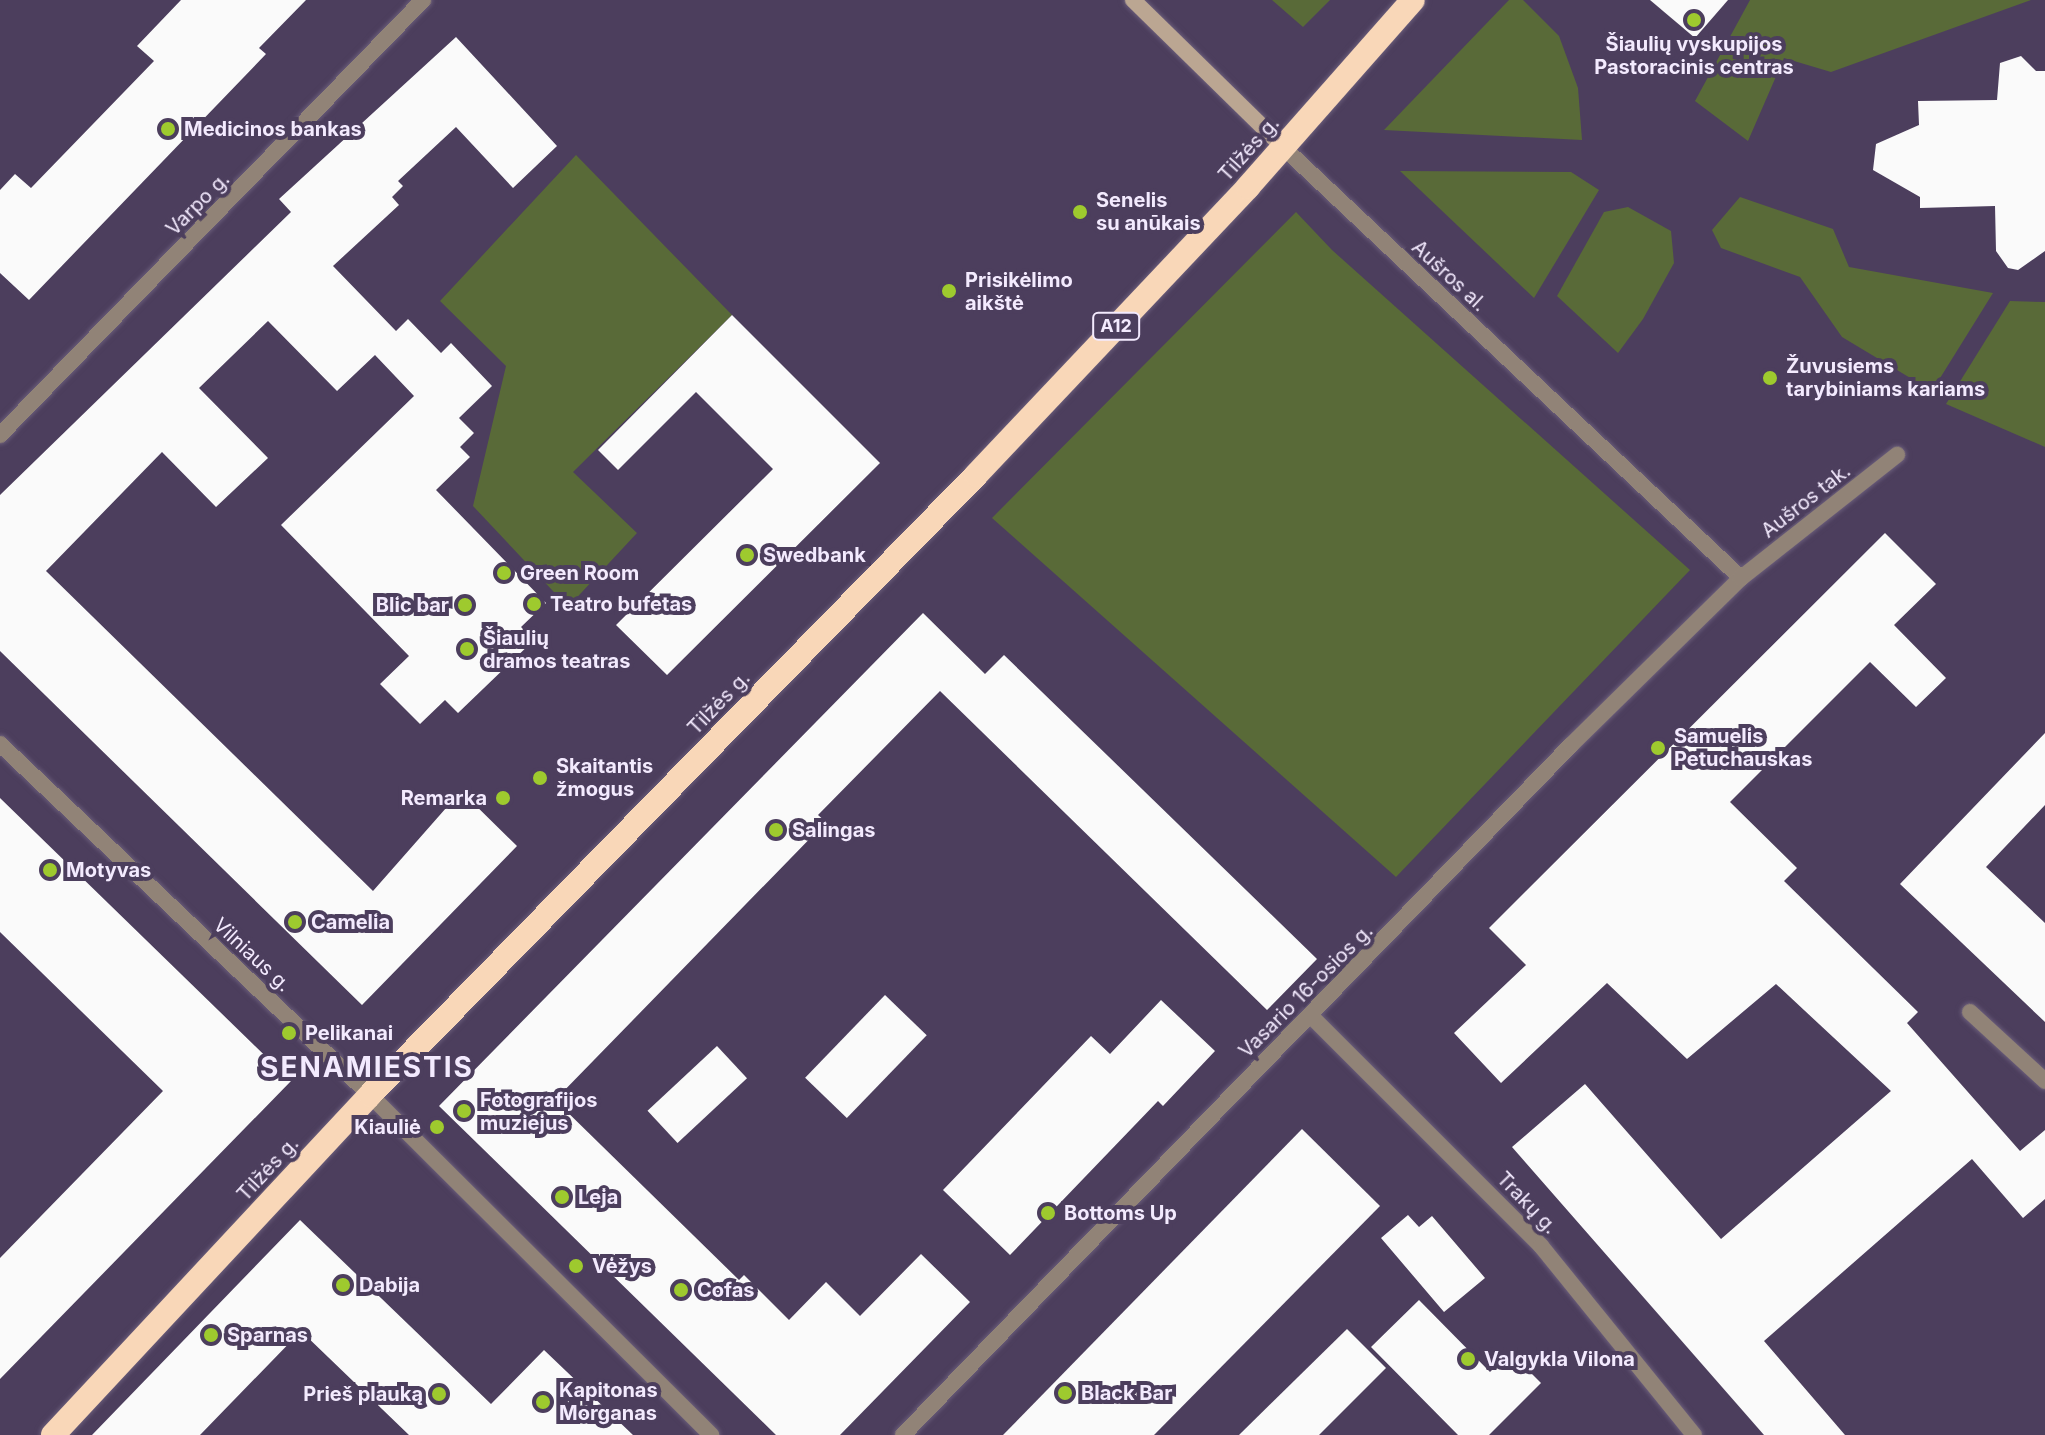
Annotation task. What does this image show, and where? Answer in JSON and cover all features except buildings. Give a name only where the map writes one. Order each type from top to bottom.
[{"type":"highway","name":"Tilžės g.","points":[[53,1435],[370,1095],[976,475],[1283,147],[1413,0]]},
{"type":"main road","name":"Aušros al.","points":[[1133,0],[1283,147]]},
{"type":"street","name":"Varpo g.","points":[[0,435],[423,0]]},
{"type":"street","name":"Aušros al.","points":[[1283,147],[1741,578]]},
{"type":"street","name":"Aušros tak.","points":[[1741,578],[1897,455]]},
{"type":"street","name":"Vasario 16-osios g.","points":[[903,1435],[1741,578]]},
{"type":"street","name":"Vilniaus g.","points":[[0,744],[370,1095],[711,1435]]},
{"type":"street","points":[[1970,1012],[2045,1081]]},
{"type":"street","name":"Trakų g.","points":[[1311,1016],[1541,1246],[1694,1435]]},
{"type":"green space","points":[[1272,0],[1330,0],[1303,27]]},
{"type":"green space","points":[[1509,0],[1523,0],[1559,36],[1578,88],[1582,140],[1384,130]]},
{"type":"green space","points":[[1750,0],[2031,0],[1831,72],[1784,58],[1748,141],[1695,101]]},
{"type":"green space","points":[[576,155],[732,315],[573,472],[637,533],[568,607],[473,506],[506,366],[440,301]]},
{"type":"green space","points":[[1400,171],[1571,172],[1599,190],[1534,298]]},
{"type":"green space","points":[[1740,197],[1833,229],[1849,267],[1993,293],[1932,391],[1842,337],[1800,277],[1721,248],[1712,230]]},
{"type":"green space","points":[[1628,207],[1671,231],[1674,263],[1643,319],[1618,353],[1557,296],[1604,212]]},
{"type":"green space","points":[[1296,212],[1332,250],[1690,570],[1396,877],[992,518]]},
{"type":"green space","points":[[2010,301],[2045,302],[2045,447],[1946,404]]},
{"type":"place","name":"Šiaulių vyskupijos Pastoracinis centras","points":[[1694,20]]},
{"type":"place","name":"Medicinos bankas","points":[[168,129]]},
{"type":"place","name":"Senelis su anūkais","points":[[1080,212]]},
{"type":"place","name":"Prisikėlimo aikštė","points":[[949,291]]},
{"type":"place","name":"Žuvusiems tarybiniams kariams","points":[[1770,378]]},
{"type":"place","name":"Swedbank","points":[[747,555]]},
{"type":"place","name":"Green Room","points":[[504,573]]},
{"type":"place","name":"Teatro bufetas","points":[[534,604]]},
{"type":"place","name":"Blic bar","points":[[465,605]]},
{"type":"place","name":"Šiaulių dramos teatras","points":[[467,649]]},
{"type":"place","name":"Samuelis Petuchauskas","points":[[1658,748]]},
{"type":"place","name":"Skaitantis žmogus","points":[[540,778]]},
{"type":"place","name":"Remarka","points":[[503,798]]},
{"type":"place","name":"Salingas","points":[[776,830]]},
{"type":"place","name":"Motyvas","points":[[50,870]]},
{"type":"place","name":"Camelia","points":[[295,922]]},
{"type":"place","name":"Pelikanai","points":[[289,1033]]},
{"type":"place","name":"Fotografijos muziejus","points":[[464,1111]]},
{"type":"place","name":"Kiauliė","points":[[437,1127]]},
{"type":"place","name":"Leja","points":[[562,1197]]},
{"type":"place","name":"Bottoms Up","points":[[1048,1213]]},
{"type":"place","name":"Vėžys","points":[[576,1266]]},
{"type":"place","name":"Dabija","points":[[343,1285]]},
{"type":"place","name":"Cofas","points":[[681,1290]]},
{"type":"place","name":"Sparnas","points":[[211,1335]]},
{"type":"place","name":"Valgykla Vilona","points":[[1468,1359]]},
{"type":"place","name":"Black Bar","points":[[1065,1393]]},
{"type":"place","name":"Prieš plauką","points":[[439,1394]]},
{"type":"place","name":"Kapitonas Morganas","points":[[543,1402]]},
{"type":"district","name":"SENAMIESTIS","points":[[367,1067]]}]
